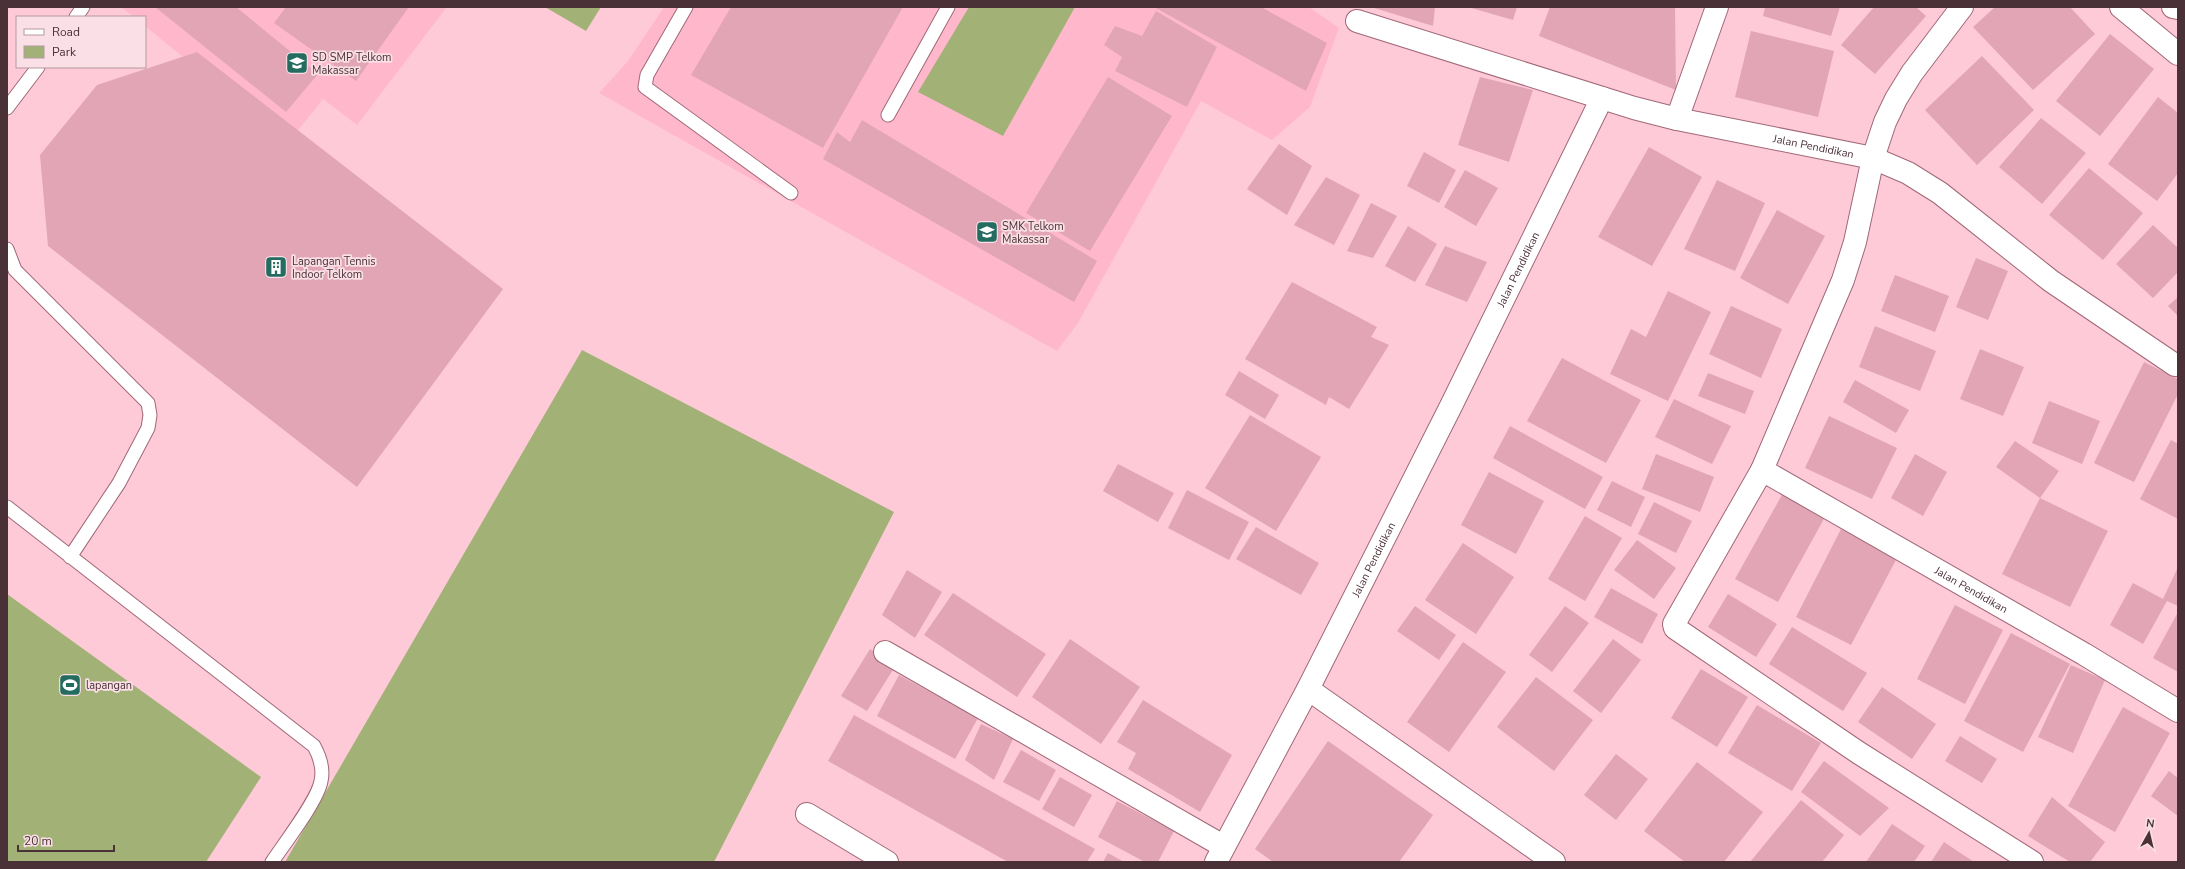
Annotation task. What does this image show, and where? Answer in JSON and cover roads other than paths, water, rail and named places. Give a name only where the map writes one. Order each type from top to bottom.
[{"type":"street","points":[[1677,119],[1717,7]]},
{"type":"street","points":[[1962,7],[1912,73],[1896,99],[1885,122],[1873,158],[1855,242],[1843,280],[1762,470],[1674,624],[1676,629],[1859,753],[2032,862]]},
{"type":"street","points":[[2121,7],[2178,54]]},
{"type":"street","points":[[2173,7],[2178,8]]},
{"type":"street","points":[[1357,21],[1602,98]]},
{"type":"street","name":"Jalan Pendidikan","points":[[1219,854],[1258,785],[1308,689],[1447,413],[1602,98],[1677,119],[1873,158],[1923,181],[2051,281],[2175,365]]},
{"type":"street","name":"Jalan Pendidikan","points":[[1762,470],[2084,654],[2178,711]]},
{"type":"street","points":[[886,652],[1219,854]]},
{"type":"street","points":[[1308,689],[1554,862]]},
{"type":"street","points":[[807,814],[887,862]]},
{"type":"lane","points":[[77,16],[83,7]]},
{"type":"lane","points":[[686,7],[647,75],[645,87],[791,193]]},
{"type":"lane","points":[[888,116],[948,7]]},
{"type":"lane","points":[[7,108],[37,68]]},
{"type":"lane","points":[[7,250],[14,270],[148,403],[150,409],[148,428],[119,483],[70,557]]},
{"type":"lane","points":[[7,507],[314,746],[321,764],[321,782],[316,794],[272,862]]},
{"type":"place","name":"SD SMP Telkom Makassar","points":[[297,63]]},
{"type":"place","name":"SMK Telkom Makassar","points":[[987,232]]},
{"type":"place","name":"Lapangan Tennis Indoor Telkom","points":[[276,267]]},
{"type":"place","name":"lapangan","points":[[70,685]]}]
